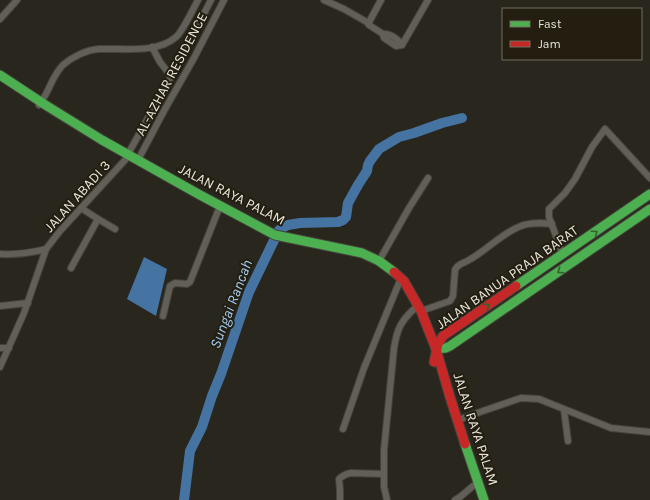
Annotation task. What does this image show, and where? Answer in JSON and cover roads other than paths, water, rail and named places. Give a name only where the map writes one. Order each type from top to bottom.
[{"type":"main road","name":"JALAN RAYA PALAM","points":[[0,75],[99,144],[127,157],[218,211],[262,235],[284,239],[364,260],[393,277],[399,283],[417,310]]},
{"type":"main road","name":"JALAN RAYA PALAM","points":[[0,82],[40,104]]},
{"type":"main road","name":"JALAN RAYA PALAM","points":[[127,157],[138,160],[174,184],[263,229],[275,237]]},
{"type":"main road","name":"JALAN BANUA PRAJA BARAT","points":[[650,194],[444,336],[436,349],[450,346],[650,209]]},
{"type":"main road","name":"JALAN RAYA PALAM","points":[[284,239],[354,251],[379,261],[396,272],[408,286],[450,397],[484,500]]},
{"type":"main road","points":[[428,337],[439,338],[444,336]]},
{"type":"main road","name":"JALAN RAYA PALAM","points":[[428,337],[436,349]]},
{"type":"main road","points":[[438,365],[446,350],[450,346]]},
{"type":"main road","points":[[436,349],[438,365]]},
{"type":"main road","name":"JALAN RAYA PALAM","points":[[438,365],[478,500]]},
{"type":"street","points":[[0,19],[17,0]]},
{"type":"street","points":[[40,104],[57,72],[63,65],[80,54],[98,49],[119,50],[163,45],[177,36],[198,0]]},
{"type":"street","name":"AL-AZHAR RESIDENCE","points":[[127,157],[176,68],[211,0]]},
{"type":"street","name":"AL-AZHAR RESIDENCE","points":[[138,160],[224,0]]},
{"type":"street","points":[[324,0],[344,9],[364,21]]},
{"type":"street","points":[[381,0],[368,24],[383,34],[384,38],[396,46],[402,45],[428,0]]},
{"type":"street","points":[[152,47],[160,62],[171,76]]},
{"type":"street","points":[[563,254],[548,217],[549,209],[572,184],[592,147],[605,129],[650,178]]},
{"type":"street","name":"JALAN ABADI 3","points":[[0,367],[5,351],[28,303],[46,249],[127,157]]},
{"type":"street","points":[[379,261],[408,208],[428,178]]},
{"type":"street","points":[[81,208],[115,230]]},
{"type":"street","points":[[163,316],[170,286],[175,283],[187,284],[190,282],[218,211]]},
{"type":"street","points":[[71,268],[98,219]]},
{"type":"street","points":[[387,500],[384,487],[384,450],[394,348],[400,324],[417,310],[450,301],[452,299],[456,266],[468,261],[512,230],[522,225],[533,223],[552,224]]},
{"type":"street","points":[[0,254],[36,252],[46,249]]},
{"type":"street","points":[[343,429],[364,368],[399,283]]},
{"type":"street","points":[[0,306],[28,303]]},
{"type":"street","points":[[0,348],[5,351]]},
{"type":"street","points":[[458,420],[521,398],[539,399],[611,428],[650,432]]},
{"type":"street","points":[[564,410],[568,441]]},
{"type":"street","points":[[340,500],[339,479],[343,475],[351,473],[384,474]]},
{"type":"street","points":[[454,500],[473,486]]},
{"type":"water","points":[[144,257],[167,269],[156,316],[127,299]]},
{"type":"waterway","name":"Sungai Rancah","points":[[184,500],[190,451],[202,427],[249,292],[279,230],[288,225],[300,223],[338,222],[343,220],[346,217],[348,203],[367,171],[370,161],[379,149],[399,137],[462,118]]}]
